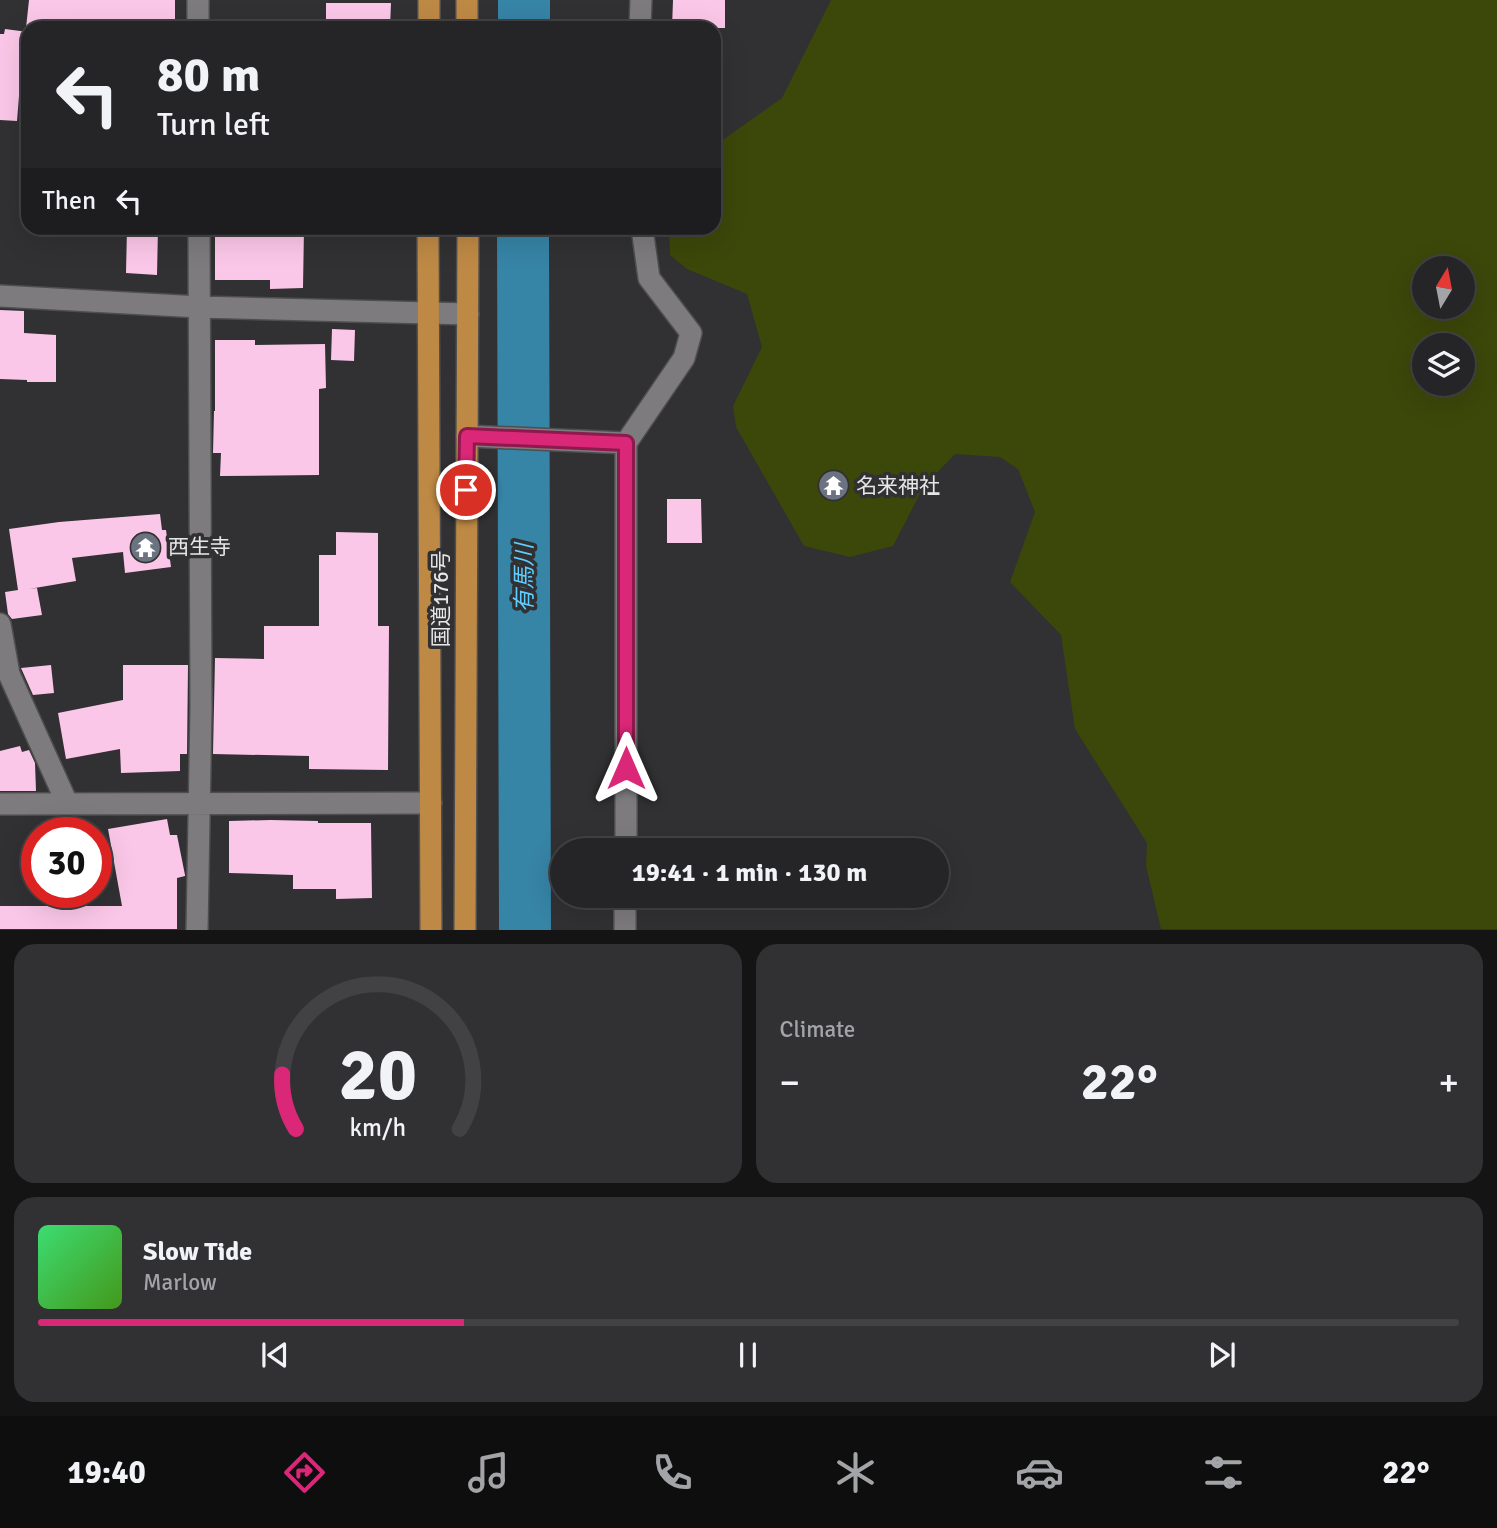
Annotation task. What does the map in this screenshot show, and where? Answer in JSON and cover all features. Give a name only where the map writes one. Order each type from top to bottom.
[{"type":"highway","points":[[429,0],[429,21]]},
{"type":"highway","points":[[467,0],[467,21]]},
{"type":"highway","name":"国道176号","points":[[428,235],[431,929]]},
{"type":"highway","name":"国道176号","points":[[465,929],[468,235]]},
{"type":"street","points":[[198,0],[198,21]]},
{"type":"street","points":[[640,0],[640,21]]},
{"type":"street","points":[[197,929],[200,805],[199,235]]},
{"type":"street","points":[[626,838],[626,443],[684,358],[691,333],[649,278],[643,235]]},
{"type":"street","points":[[0,296],[199,307],[468,314]]},
{"type":"street","points":[[467,436],[626,443]]},
{"type":"street","points":[[0,624],[9,674],[67,803]]},
{"type":"street","points":[[0,804],[431,803]]},
{"type":"street","points":[[625,908],[625,929]]},
{"type":"green space","points":[[831,0],[1497,0],[1497,929],[1161,929],[1146,866],[1147,843],[1075,729],[1061,635],[1010,582],[1035,512],[1018,469],[1000,457],[955,454],[924,486],[893,546],[850,557],[804,546],[736,427],[733,406],[762,347],[747,294],[687,269],[670,255],[669,235],[721,235],[721,143],[782,98]]},
{"type":"building","points":[[29,0],[175,0],[175,21],[27,21]]},
{"type":"building","points":[[673,0],[725,0],[725,28],[721,28],[721,21],[672,21]]},
{"type":"building","points":[[326,3],[391,3],[390,21],[326,21]]},
{"type":"building","points":[[5,29],[21,31],[17,121],[0,120],[0,34],[4,34]]},
{"type":"building","points":[[127,235],[158,235],[157,275],[126,273]]},
{"type":"building","points":[[215,235],[304,235],[303,288],[270,289],[270,280],[215,280]]},
{"type":"building","points":[[0,310],[24,311],[24,333],[56,335],[56,382],[0,379]]},
{"type":"building","points":[[332,329],[355,330],[354,361],[331,360]]},
{"type":"building","points":[[215,340],[255,340],[255,345],[325,344],[326,388],[319,389],[319,475],[220,476],[221,453],[213,453]]},
{"type":"building","points":[[667,499],[701,499],[702,543],[667,543]]},
{"type":"building","points":[[160,514],[162,530],[166,530],[171,567],[125,573],[123,552],[72,558],[76,581],[29,589],[37,588],[42,615],[12,619],[8,614],[5,592],[18,590],[9,529]]},
{"type":"building","points":[[336,532],[378,533],[378,626],[389,626],[388,770],[309,769],[309,756],[213,754],[215,658],[264,659],[264,626],[319,626],[319,555],[336,555]]},
{"type":"building","points":[[51,665],[54,693],[33,695],[21,668]]},
{"type":"building","points":[[123,665],[188,665],[187,754],[180,754],[180,771],[121,773],[120,749],[66,759],[58,713],[123,700]]},
{"type":"building","points":[[20,746],[22,752],[29,750],[35,763],[36,791],[0,791],[0,751]]},
{"type":"building","points":[[167,819],[170,835],[177,835],[185,875],[177,878],[177,929],[0,929],[0,906],[122,906],[112,851],[112,828]]},
{"type":"building","points":[[229,821],[371,823],[372,898],[336,899],[336,889],[293,889],[293,875],[229,873]]},
{"type":"waterway","name":"有馬川","points":[[524,0],[524,21]]},
{"type":"waterway","name":"有馬川","points":[[523,235],[525,930]]},
{"type":"place","name":"名来神社","points":[[833,486]]},
{"type":"place","name":"西生寺","points":[[145,547]]},
{"type":"route","points":[[466,490],[467,436],[626,443],[626,768]]}]
